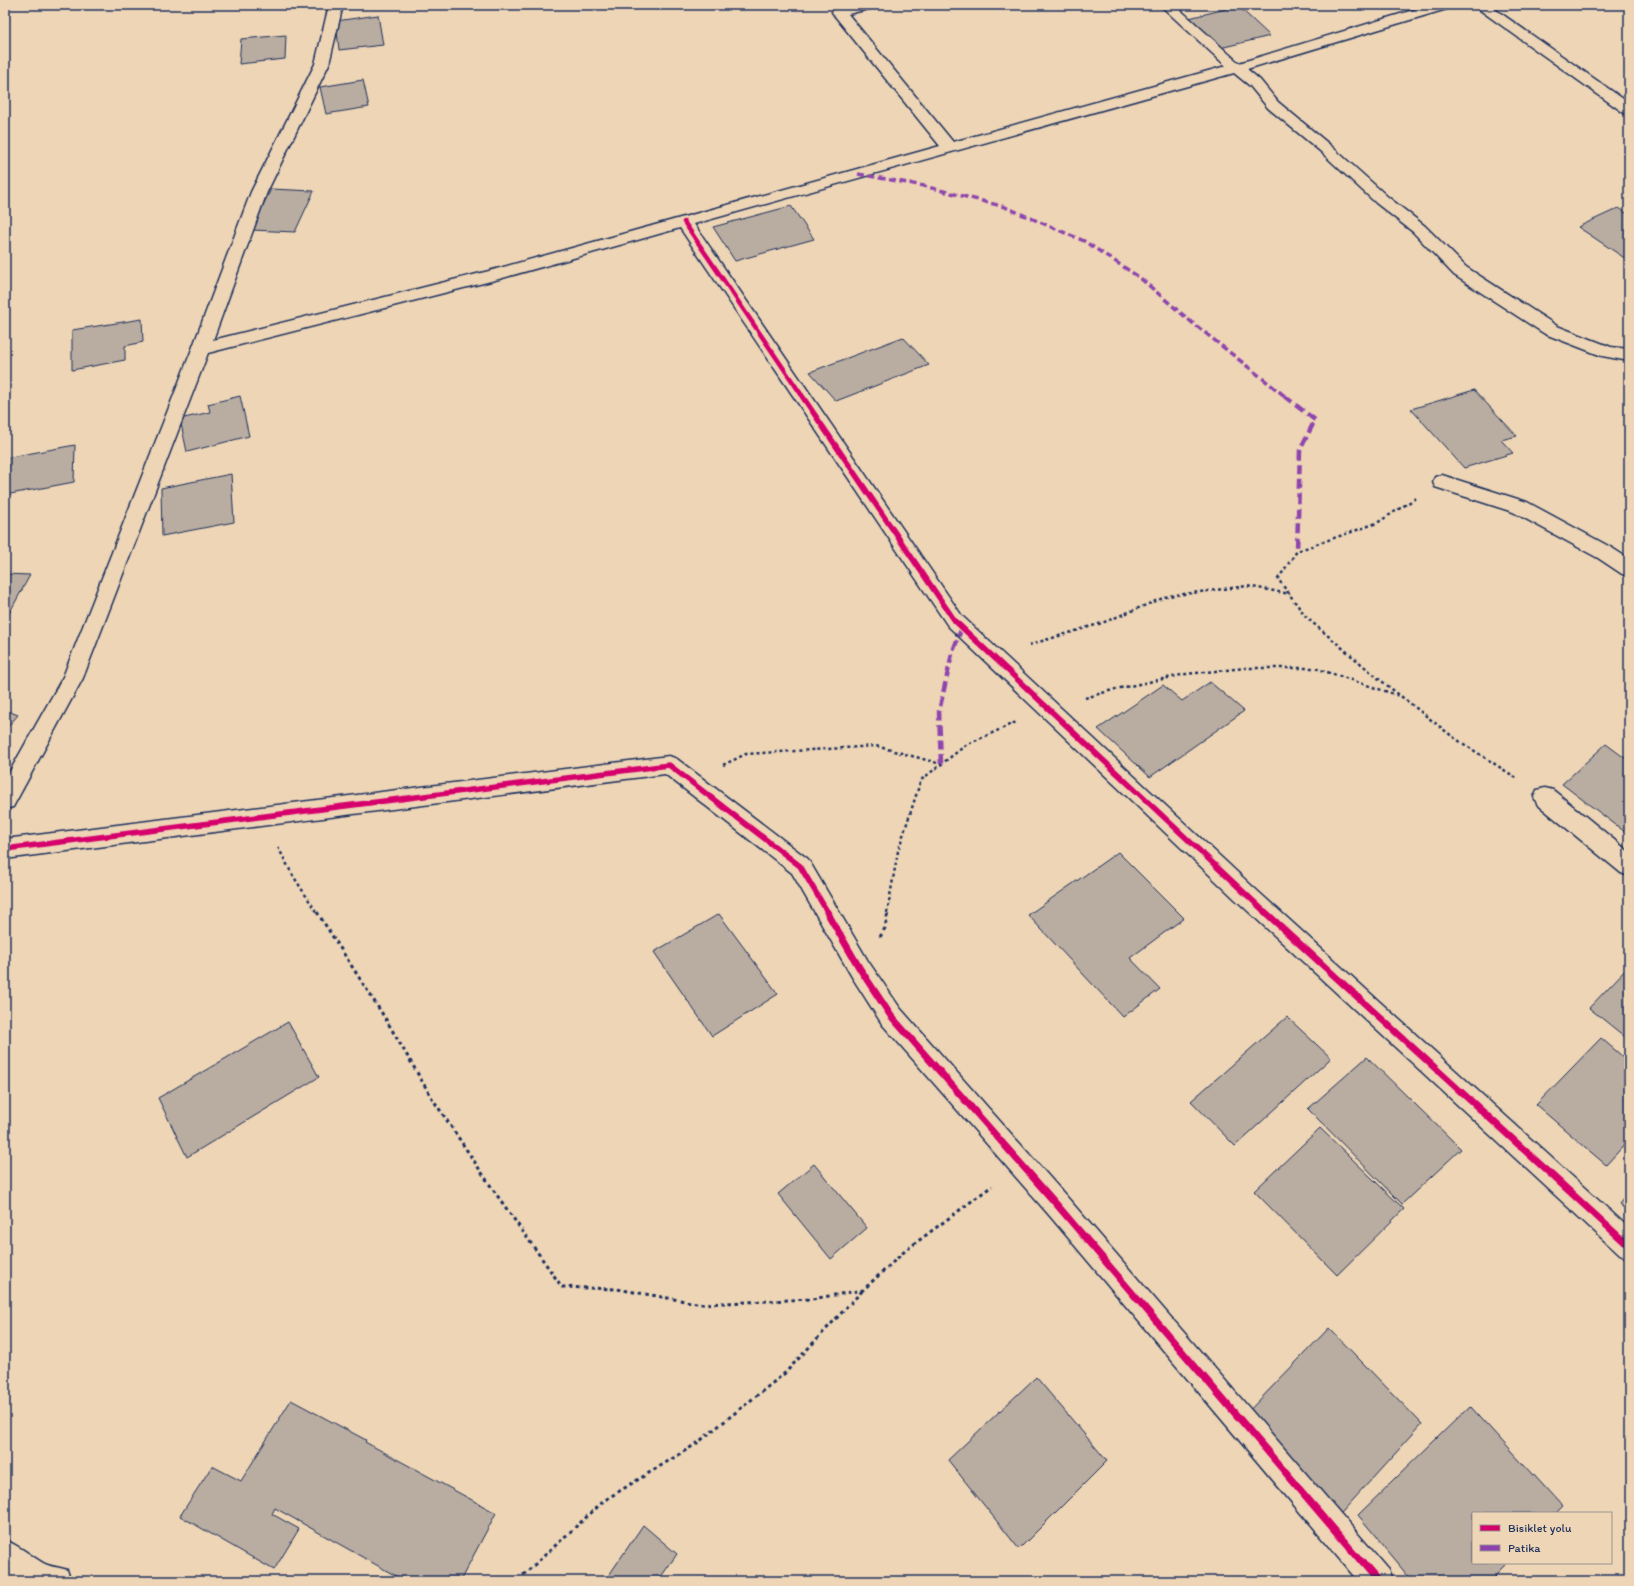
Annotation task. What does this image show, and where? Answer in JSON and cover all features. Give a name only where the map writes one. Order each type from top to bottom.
[{"type":"street","points":[[5,800],[73,678],[201,349],[259,192],[322,64],[336,5]]},
{"type":"street","points":[[836,8],[868,5]]},
{"type":"street","points":[[1167,5],[1236,68],[1255,83],[1273,105],[1382,200],[1419,229],[1460,271],[1551,330],[1608,352],[1629,355]]},
{"type":"street","points":[[201,349],[485,277],[684,222],[1236,68],[1445,5]]},
{"type":"street","points":[[1480,5],[1629,110]]},
{"type":"street","points":[[836,8],[950,148]]},
{"type":"street","points":[[684,222],[955,621],[1244,893],[1629,1246]]},
{"type":"street","points":[[1442,482],[1520,507],[1605,552],[1629,569]]},
{"type":"street","points":[[5,849],[669,766],[800,866],[860,969],[891,1016],[1022,1164],[1378,1581]]},
{"type":"street","points":[[1545,797],[1629,866]]},
{"type":"street","points":[[5,1555],[39,1578],[56,1581]]},
{"type":"path","points":[[1442,482],[1377,523],[1297,551],[1278,579],[1307,618],[1400,696],[1453,737],[1545,797]]},
{"type":"path","points":[[992,656],[1102,623],[1168,596],[1247,586],[1290,594]]},
{"type":"path","points":[[860,969],[885,928],[898,851],[921,780],[966,745],[1048,709],[1116,689],[1178,676],[1245,668],[1315,668],[1400,696]]},
{"type":"path","points":[[690,782],[746,754],[793,750],[876,746],[941,764]]},
{"type":"path","points":[[262,817],[292,874],[385,1018],[432,1098],[494,1191],[562,1287],[617,1288],[702,1304],[812,1298],[863,1290]]},
{"type":"path","points":[[520,1581],[521,1577],[605,1500],[696,1444],[785,1373],[863,1290],[906,1250],[1022,1164]]},
{"type":"building","points":[[1238,6],[1270,36],[1220,48],[1189,18]]},
{"type":"building","points":[[378,15],[383,45],[339,50],[336,21]]},
{"type":"building","points":[[286,35],[285,59],[239,64],[241,39]]},
{"type":"building","points":[[363,80],[369,107],[326,114],[320,87]]},
{"type":"building","points":[[271,189],[314,191],[295,232],[251,230]]},
{"type":"building","points":[[791,206],[814,239],[735,261],[713,227]]},
{"type":"building","points":[[1619,208],[1629,215],[1629,261],[1578,227]]},
{"type":"building","points":[[142,319],[143,342],[125,346],[125,360],[72,370],[72,330]]},
{"type":"building","points":[[903,337],[929,365],[836,401],[810,372]]},
{"type":"building","points":[[1474,390],[1517,436],[1501,440],[1513,453],[1464,468],[1411,409]]},
{"type":"building","points":[[240,396],[249,436],[187,452],[180,419],[210,412],[208,404]]},
{"type":"building","points":[[75,445],[74,482],[5,495],[5,458]]},
{"type":"building","points":[[231,474],[234,522],[162,536],[161,488]]},
{"type":"building","points":[[5,574],[30,575],[5,621]]},
{"type":"building","points":[[1210,682],[1244,711],[1150,777],[1098,729],[1163,685],[1182,701]]},
{"type":"building","points":[[5,710],[18,715],[5,730]]},
{"type":"building","points":[[1606,744],[1629,761],[1629,835],[1562,784]]},
{"type":"building","points":[[1118,852],[1184,918],[1130,958],[1160,989],[1123,1017],[1028,915]]},
{"type":"building","points":[[719,914],[778,994],[712,1036],[654,952]]},
{"type":"building","points":[[1629,966],[1629,1040],[1589,1008]]},
{"type":"building","points":[[1287,1017],[1331,1058],[1235,1146],[1191,1101]]},
{"type":"building","points":[[288,1022],[319,1077],[187,1157],[158,1098]]},
{"type":"building","points":[[1601,1038],[1629,1062],[1629,1140],[1606,1165],[1536,1105]]},
{"type":"building","points":[[1367,1057],[1461,1149],[1402,1204],[1308,1109]]},
{"type":"building","points":[[1320,1128],[1404,1209],[1337,1275],[1254,1191]]},
{"type":"building","points":[[814,1164],[867,1228],[831,1259],[778,1194]]},
{"type":"building","points":[[1629,1192],[1629,1212],[1619,1204]]},
{"type":"building","points":[[1329,1328],[1422,1424],[1334,1521],[1242,1418]]},
{"type":"building","points":[[1036,1377],[1107,1461],[1019,1549],[948,1460]]},
{"type":"building","points":[[291,1400],[496,1513],[460,1581],[405,1581],[275,1508],[272,1514],[299,1529],[274,1570],[180,1516],[212,1466],[241,1481]]},
{"type":"building","points":[[1470,1406],[1562,1507],[1557,1512],[1472,1512],[1472,1564],[1507,1564],[1490,1581],[1413,1581],[1358,1515]]},
{"type":"building","points":[[643,1525],[677,1554],[658,1581],[605,1581]]},
{"type":"marked path","points":[[858,174],[924,186],[1005,207],[1084,241],[1139,277],[1189,320],[1315,420],[1300,450],[1297,551]]},
{"type":"marked path","points":[[941,764],[939,711],[952,654],[962,627]]},
{"type":"cycle path","points":[[684,222],[955,621],[1244,893],[1629,1246]]},
{"type":"cycle path","points":[[5,849],[669,765],[800,866],[860,969],[891,1016],[1058,1206],[1378,1581]]}]
